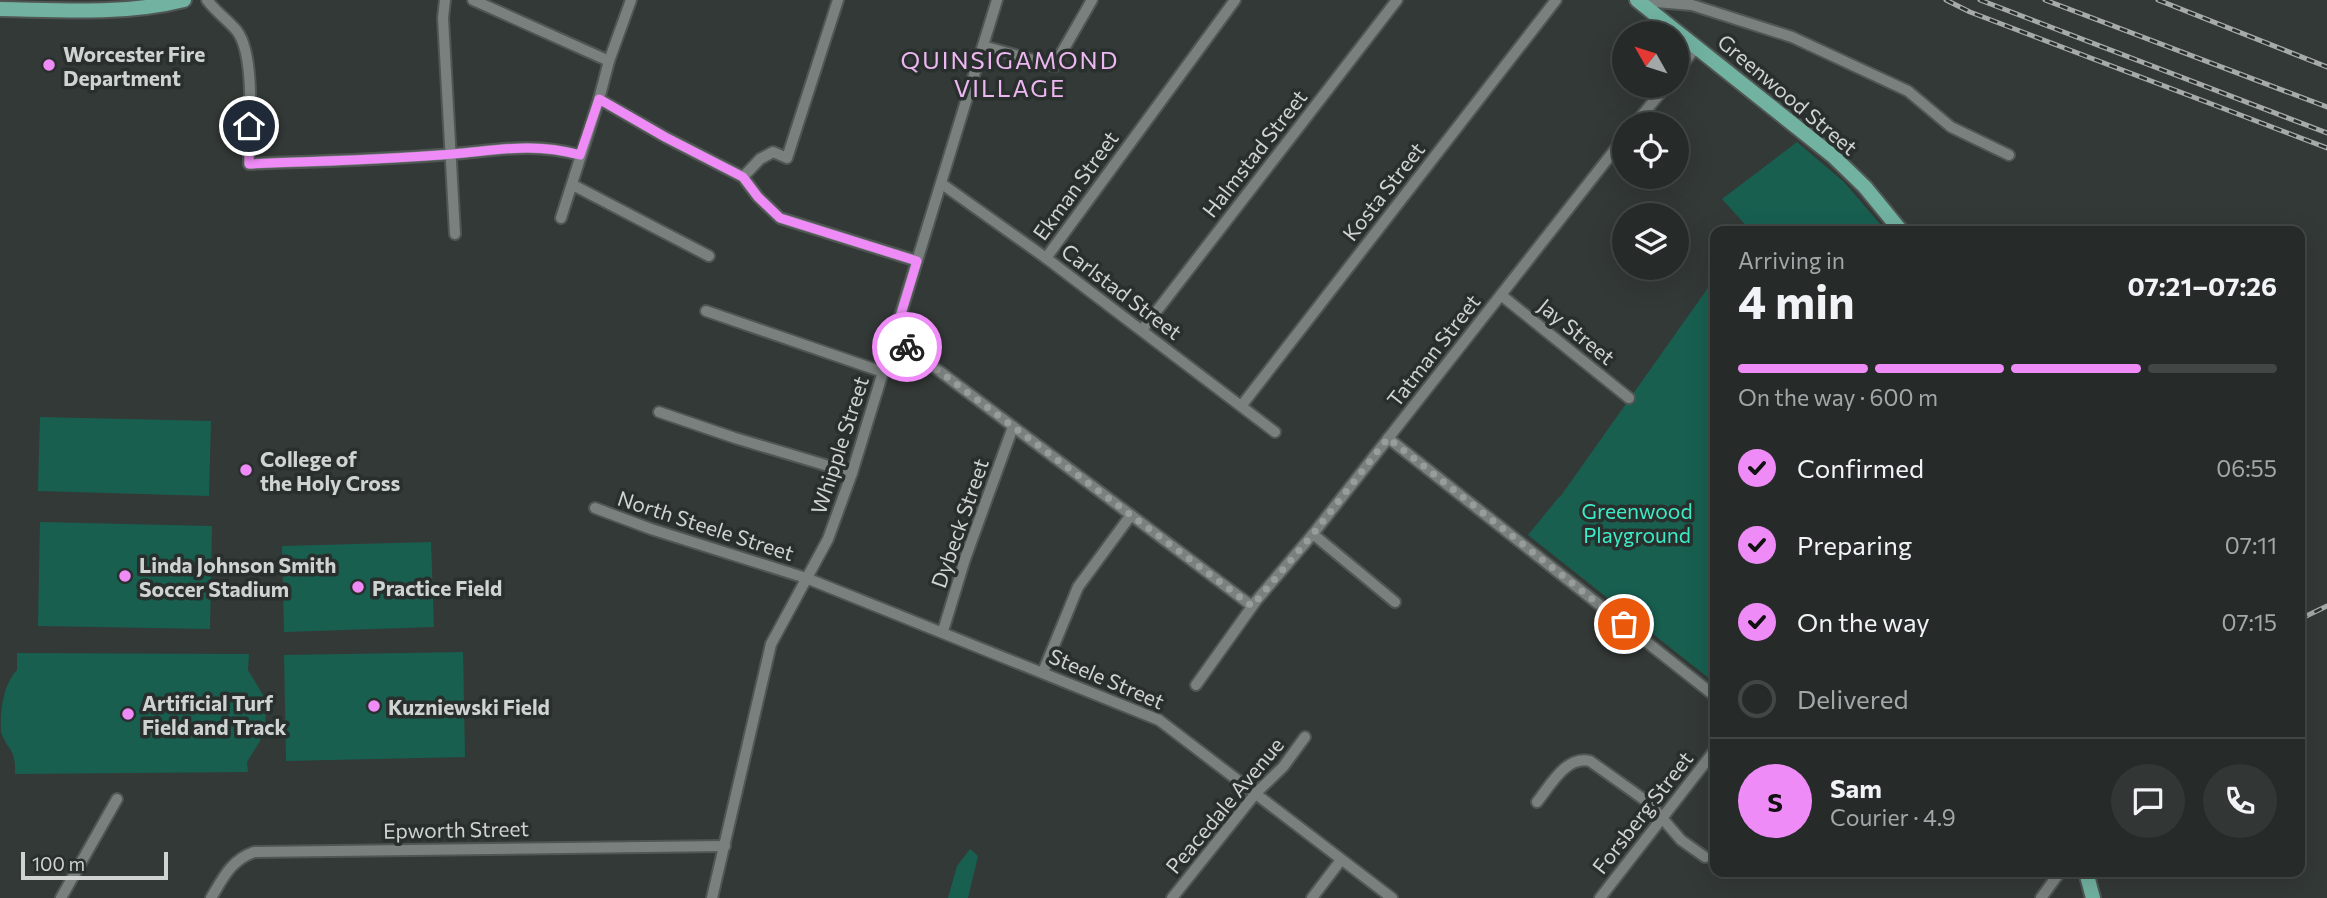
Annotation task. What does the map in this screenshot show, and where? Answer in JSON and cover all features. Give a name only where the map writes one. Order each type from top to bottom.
[{"type":"main road","points":[[0,9],[105,10],[139,8],[184,0]]},
{"type":"main road","name":"Greenwood Street","points":[[1640,2],[1833,156],[1866,187],[1897,226]]},
{"type":"main road","points":[[2087,877],[2093,898]]},
{"type":"street","points":[[207,0],[237,31],[248,53],[249,164],[535,147],[556,148],[580,155]]},
{"type":"street","points":[[444,0],[455,234]]},
{"type":"street","points":[[473,0],[609,61]]},
{"type":"street","points":[[561,218],[609,61],[631,0]]},
{"type":"street","points":[[743,177],[760,159],[773,152],[787,158],[838,0]]},
{"type":"street","name":"Whipple Street","points":[[712,898],[771,644],[828,540],[852,473],[997,0]]},
{"type":"street","points":[[983,46],[1054,66],[1093,0]]},
{"type":"street","name":"Ekman Street","points":[[1046,258],[1236,0]]},
{"type":"street","name":"Halmstad Street","points":[[1142,330],[1397,0]]},
{"type":"street","name":"Kosta Street","points":[[1242,405],[1556,0]]},
{"type":"street","points":[[1640,2],[1692,5],[1792,37],[1909,91],[1951,127],[2009,155]]},
{"type":"street","points":[[1689,56],[1697,46]]},
{"type":"street","points":[[1644,112],[1656,98]]},
{"type":"street","points":[[599,99],[743,177],[758,197],[780,218],[917,261]]},
{"type":"street","name":"Tatman Street","points":[[1196,685],[1252,606],[1313,534],[1612,153]]},
{"type":"street","name":"Carlstad Street","points":[[942,184],[1046,258],[1275,432]]},
{"type":"street","points":[[573,185],[709,256]]},
{"type":"street","name":"Jay Street","points":[[1501,295],[1629,398]]},
{"type":"street","points":[[706,311],[883,372]]},
{"type":"street","points":[[894,337],[1252,606]]},
{"type":"street","points":[[659,412],[852,473]]},
{"type":"street","name":"Dybeck Street","points":[[943,632],[965,559],[1013,427]]},
{"type":"street","points":[[1388,438],[1710,692]]},
{"type":"street","name":"North Steele Street","points":[[595,508],[651,529],[806,578]]},
{"type":"street","points":[[1043,672],[1078,587],[1131,515]]},
{"type":"street","points":[[1313,534],[1395,602]]},
{"type":"street","name":"Steele Street","points":[[806,578],[1159,720],[1392,898]]},
{"type":"street","name":"Peacedale Avenue","points":[[1172,898],[1256,793],[1283,767],[1305,737]]},
{"type":"street","name":"Forsberg Street","points":[[1600,898],[1710,756]]},
{"type":"street","points":[[1537,802],[1568,765],[1585,760],[1599,766],[1649,803],[1681,840],[1705,857]]},
{"type":"street","points":[[61,898],[117,799]]},
{"type":"street","name":"Epworth Street","points":[[211,898],[233,863],[254,852],[725,846]]},
{"type":"street","points":[[1312,898],[1341,860]]},
{"type":"street","points":[[2041,898],[2056,877]]},
{"type":"green space","points":[[1797,142],[1844,182],[1882,226],[1746,226],[1722,199]]},
{"type":"green space","name":"Greenwood Playground","points":[[1710,285],[1710,679],[1528,535],[1560,497]]},
{"type":"green space","points":[[40,417],[211,421],[209,496],[38,491]]},
{"type":"green space","name":"Linda Johnson Smith Soccer Stadium","points":[[40,522],[212,526],[210,629],[38,626]]},
{"type":"green space","name":"Practice Field","points":[[431,542],[434,627],[284,632],[282,546]]},
{"type":"green space","name":"Kuzniewski Field","points":[[463,652],[465,757],[286,761],[284,655]]},
{"type":"green space","points":[[17,653],[249,654],[248,670],[263,695],[266,712],[260,741],[247,762],[248,772],[15,774],[13,754],[1,732],[1,724],[8,683],[17,670]]},
{"type":"green space","points":[[970,849],[978,856],[968,898],[948,898],[957,866]]},
{"type":"railway","points":[[1946,0],[1970,12],[2327,148]]},
{"type":"railway","points":[[1980,0],[2327,133]]},
{"type":"railway","points":[[2045,0],[2327,107]]},
{"type":"railway","points":[[2158,0],[2327,67]]},
{"type":"railway","points":[[2305,617],[2327,606]]},
{"type":"way so far","points":[[907,347],[1252,606],[1313,534],[1388,438],[1624,624]]},
{"type":"place","name":"Worcester Fire Department","points":[[49,65]]},
{"type":"place","name":"College of the Holy Cross","points":[[246,470]]},
{"type":"place","name":"Linda Johnson Smith Soccer Stadium","points":[[125,576]]},
{"type":"place","name":"Practice Field","points":[[358,587]]},
{"type":"place","name":"Kuzniewski Field","points":[[374,706]]},
{"type":"place","name":"Artificial Turf Field and Track","points":[[128,714]]},
{"type":"district","name":"QUINSIGAMOND VILLAGE","points":[[1010,73]]},
{"type":"route","points":[[249,126],[249,164],[535,147],[556,148],[580,155],[599,99],[743,177],[758,197],[780,218],[917,261],[894,337],[907,347]]}]
